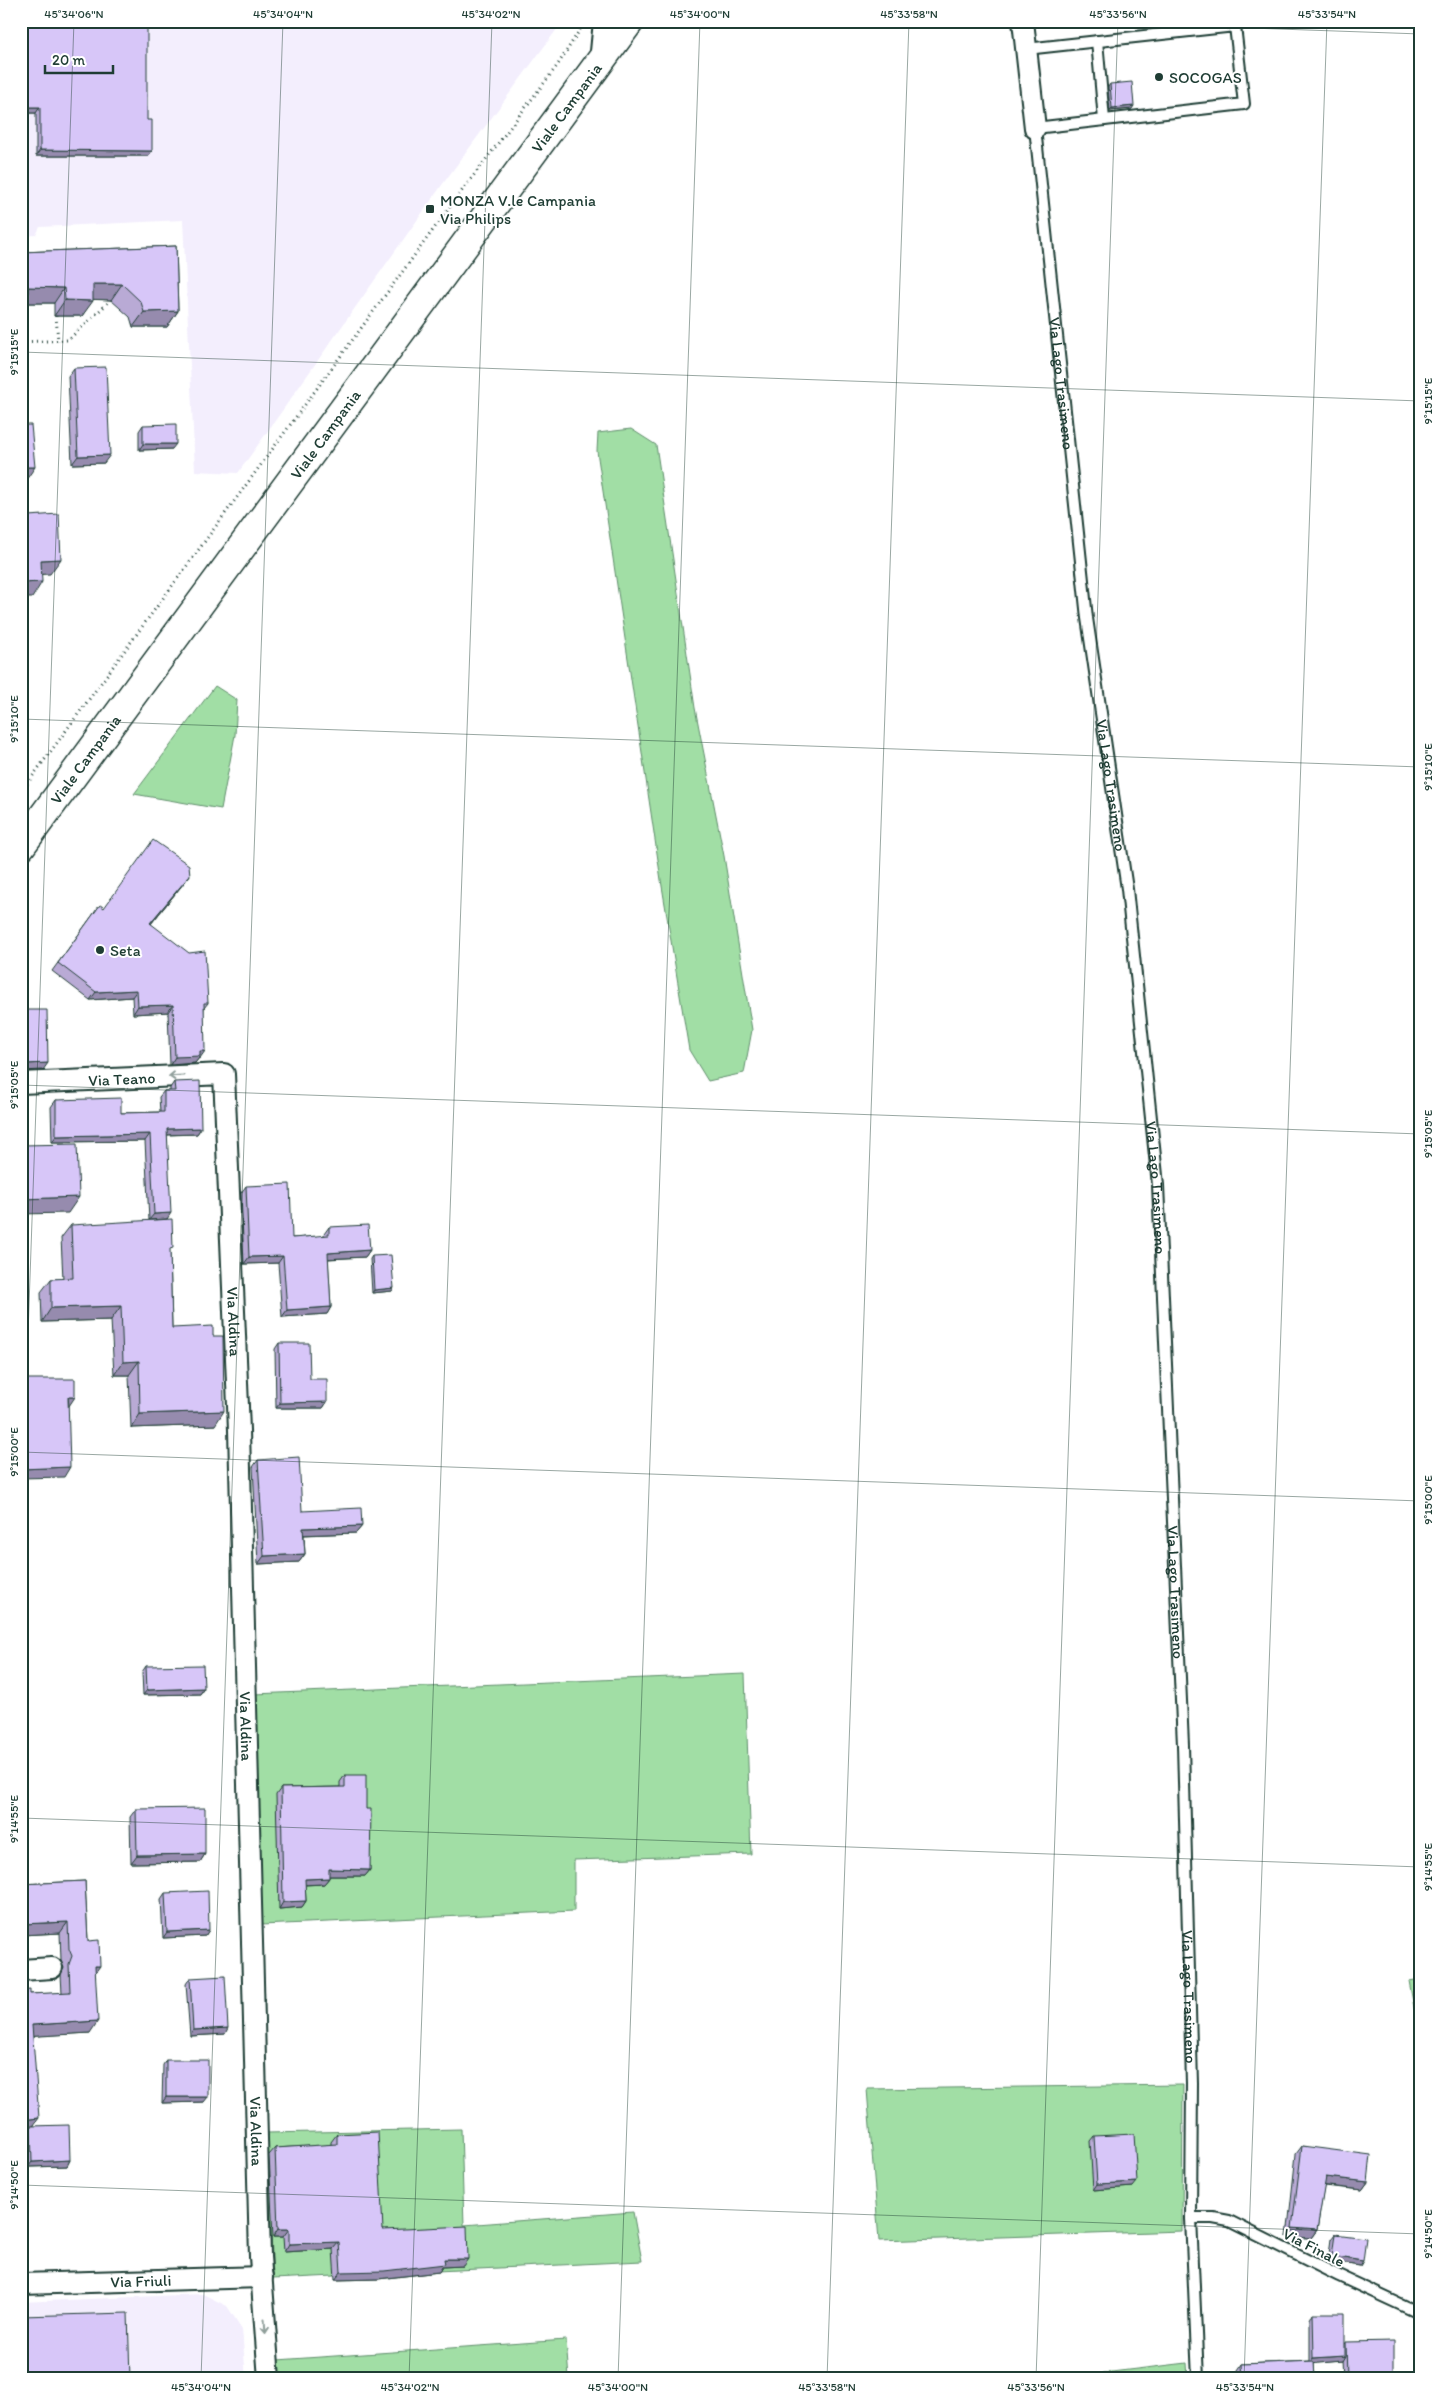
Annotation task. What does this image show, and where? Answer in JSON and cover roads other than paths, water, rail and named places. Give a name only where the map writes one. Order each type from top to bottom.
[{"type":"street","points":[[600,62],[604,21]]},
{"type":"street","name":"Viale Campania","points":[[21,846],[630,21]]},
{"type":"street","name":"Via Lago Trasimeno","points":[[1023,21],[1035,128]]},
{"type":"street","name":"Via Teano","points":[[21,1083],[224,1074]]},
{"type":"street","name":"Via Aldina","points":[[224,1074],[239,1430],[262,2277],[269,2379]]},
{"type":"street","points":[[21,1970],[52,1968]]},
{"type":"street","name":"Via Friuli","points":[[21,2284],[262,2277]]},
{"type":"lane","points":[[1026,49],[1235,26],[1244,104],[1035,128]]},
{"type":"lane","points":[[1097,41],[1104,120]]},
{"type":"lane","name":"Via Lago Trasimeno","points":[[1035,128],[1087,618],[1127,889],[1158,1185],[1183,1745],[1192,2084],[1191,2218],[1198,2379]]},
{"type":"lane","name":"Via Finale","points":[[1191,2218],[1221,2218],[1338,2276],[1421,2314]]},
{"type":"place","name":"SOCOGAS","points":[[1159,77]]},
{"type":"place","name":"MONZA V.le Campania Via Philips","points":[[430,209]]},
{"type":"place","name":"Seta","points":[[100,950]]}]
